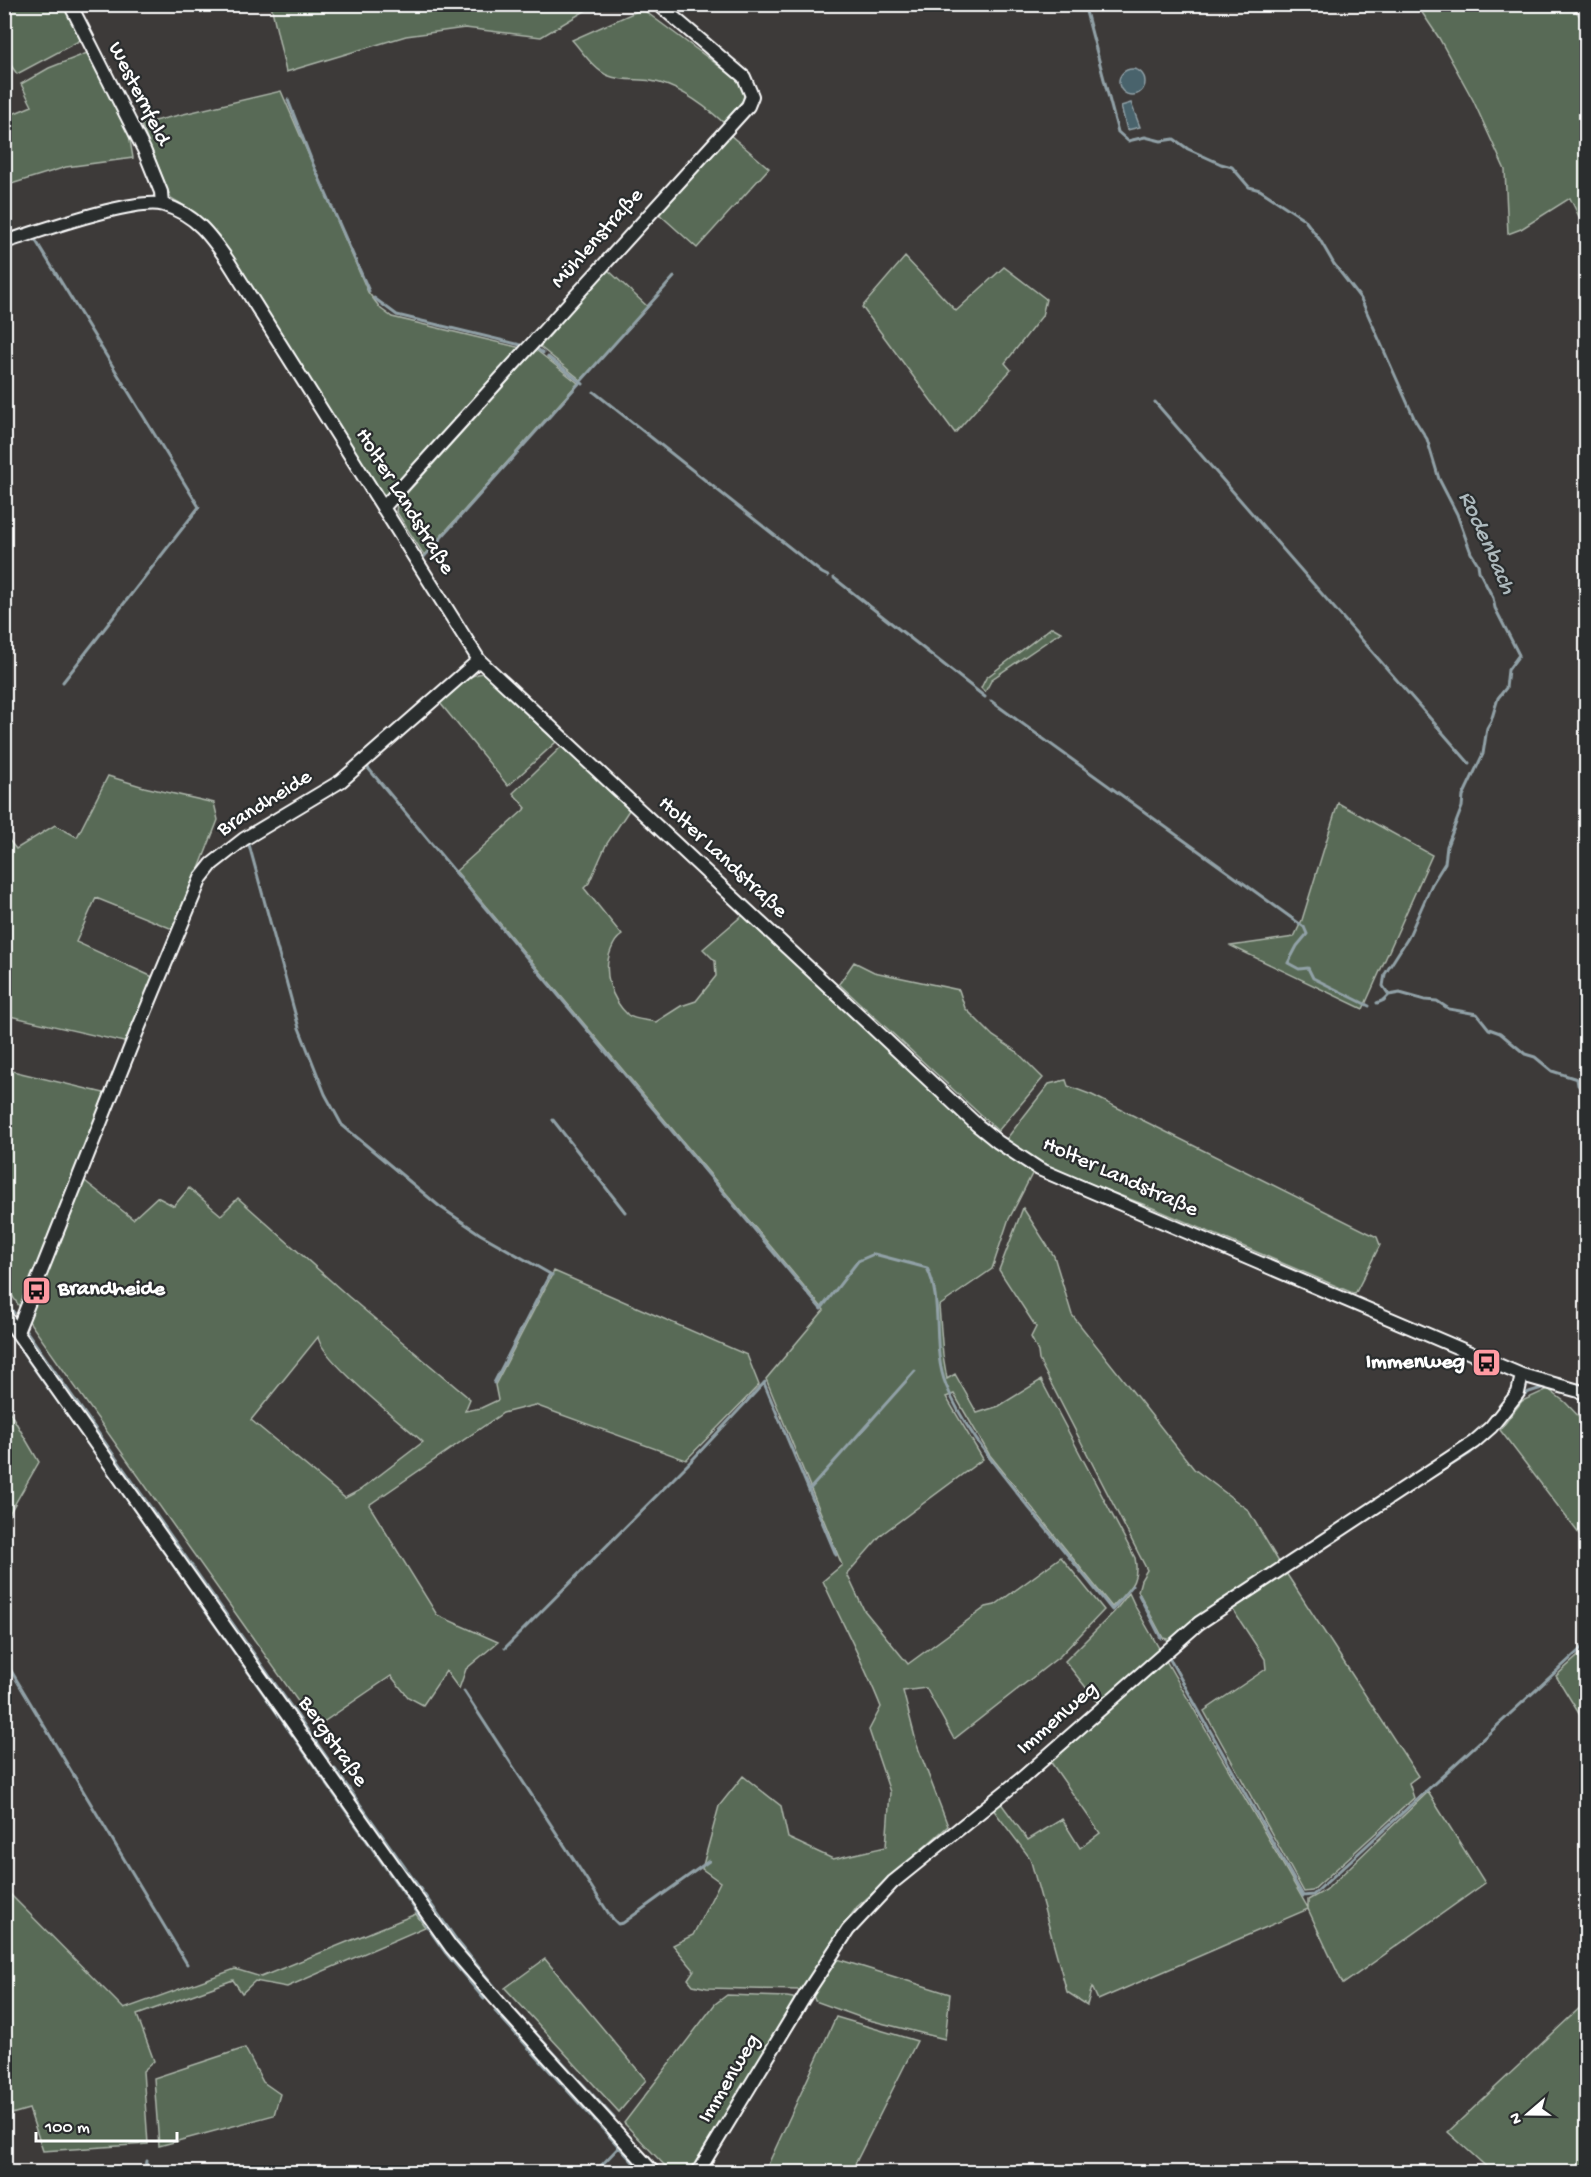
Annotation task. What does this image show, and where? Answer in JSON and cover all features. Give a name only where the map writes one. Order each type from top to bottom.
[{"type":"street","name":"Westernfeld","points":[[70,4],[144,150],[161,192],[162,204]]},
{"type":"street","name":"Mühlenstraße","points":[[383,508],[748,106],[752,96],[744,77],[658,4]]},
{"type":"street","name":"Holter Landstraße","points":[[4,243],[100,213],[139,204],[162,204],[191,218],[206,230],[228,261],[479,660],[977,1125],[998,1142],[1039,1168],[1522,1375],[1587,1393]]},
{"type":"street","name":"Brandheide","points":[[17,1332],[201,878],[212,864],[243,838],[341,781],[479,660]]},
{"type":"street","name":"Bergstraße","points":[[4,1314],[452,1947],[507,2013],[652,2172]]},
{"type":"street","name":"Immenweg","points":[[698,2172],[806,1994],[848,1930],[893,1882],[1022,1779],[1199,1623],[1474,1442],[1491,1427],[1518,1393],[1522,1375]]},
{"type":"green space","points":[[271,4],[595,5],[541,37],[465,28],[406,36],[286,72]]},
{"type":"green space","points":[[5,5],[67,5],[82,36],[79,41],[17,74],[5,57]]},
{"type":"green space","points":[[1417,5],[1571,5],[1586,24],[1586,231],[1570,198],[1521,229],[1508,234],[1505,170],[1473,100],[1439,38]]},
{"type":"green space","points":[[642,9],[738,80],[745,90],[743,100],[724,123],[699,103],[671,87],[651,81],[614,78],[604,73],[572,40]]},
{"type":"green space","points":[[87,53],[91,55],[127,122],[133,158],[66,167],[5,186],[5,117],[32,106],[21,84],[49,68]]},
{"type":"green space","points":[[281,91],[368,292],[381,309],[392,317],[521,348],[390,494],[385,495],[380,491],[219,236],[195,212],[171,198],[141,124]]},
{"type":"green space","points":[[730,135],[769,168],[697,248],[658,213]]},
{"type":"green space","points":[[905,257],[956,311],[1004,267],[1046,299],[1042,316],[1005,363],[1011,370],[955,433],[862,307]]},
{"type":"green space","points":[[607,269],[648,307],[581,380],[540,347]]},
{"type":"green space","points":[[536,350],[578,383],[424,555],[396,511],[397,504]]},
{"type":"green space","points":[[1052,627],[1061,632],[992,679],[985,692],[981,688],[986,678]]},
{"type":"green space","points":[[483,673],[556,742],[508,786],[440,703],[465,680]]},
{"type":"green space","points":[[564,746],[631,807],[606,845],[589,883],[584,888],[622,935],[615,941],[607,967],[613,993],[628,1015],[656,1022],[681,1006],[696,1001],[716,976],[715,961],[703,949],[744,914],[985,1139],[1033,1172],[1008,1221],[992,1269],[939,1306],[947,1379],[955,1374],[977,1413],[999,1406],[1041,1380],[1135,1558],[1134,1580],[1112,1607],[989,1454],[954,1394],[946,1397],[983,1459],[882,1534],[847,1574],[864,1610],[908,1664],[986,1607],[995,1605],[1061,1557],[1104,1610],[1060,1656],[954,1739],[926,1688],[903,1691],[917,1745],[948,1826],[857,1907],[839,1931],[809,1984],[800,1990],[707,1988],[693,1985],[688,1979],[694,1970],[673,1945],[693,1935],[720,1882],[702,1869],[719,1806],[743,1776],[781,1806],[788,1838],[833,1859],[886,1847],[890,1792],[869,1730],[881,1707],[823,1581],[842,1565],[766,1379],[824,1310],[456,871],[526,808],[513,793]]},
{"type":"green space","points":[[108,776],[214,803],[218,820],[175,930],[96,898],[76,942],[155,978],[128,1043],[5,1015],[4,834],[16,849],[55,825],[77,837]]},
{"type":"green space","points":[[1338,803],[1432,855],[1363,1009],[1231,946],[1294,937],[1302,920]]},
{"type":"green space","points":[[854,962],[874,972],[959,990],[965,1008],[993,1036],[1016,1051],[1043,1078],[998,1131],[839,984]]},
{"type":"green space","points":[[4,1069],[108,1094],[21,1309],[5,1285]]},
{"type":"green space","points":[[1066,1080],[1068,1086],[1092,1095],[1377,1237],[1380,1245],[1355,1294],[1153,1208],[1041,1165],[1004,1142],[1049,1084]]},
{"type":"green space","points":[[81,1178],[133,1219],[157,1197],[174,1206],[189,1188],[221,1215],[238,1198],[349,1297],[470,1399],[465,1411],[481,1408],[498,1400],[495,1385],[554,1271],[747,1355],[759,1385],[686,1460],[535,1405],[503,1413],[369,1505],[437,1615],[498,1642],[466,1669],[459,1689],[446,1671],[423,1705],[408,1697],[391,1676],[316,1727],[28,1320]],"holes":[[[318,1337],[323,1347],[347,1375],[423,1442],[360,1490],[345,1498],[251,1420]]]},
{"type":"green space","points":[[1023,1208],[1054,1256],[1072,1315],[1194,1469],[1248,1510],[1279,1562],[1197,1618],[1171,1640],[1163,1638],[1138,1591],[1147,1570],[1039,1360],[1031,1337],[1036,1327],[999,1270]]},
{"type":"green space","points":[[1548,1389],[1565,1402],[1586,1424],[1586,1543],[1500,1430],[1522,1401]]},
{"type":"green space","points":[[5,1404],[39,1462],[5,1521]]},
{"type":"green space","points":[[1286,1573],[1418,1776],[1409,1783],[1414,1798],[1312,1891],[1304,1892],[1204,1711],[1266,1669],[1265,1659],[1231,1607]]},
{"type":"green space","points":[[1129,1593],[1160,1650],[1099,1704],[1065,1661],[1114,1612]]},
{"type":"green space","points":[[1586,1649],[1586,1725],[1556,1676]]},
{"type":"green space","points":[[1165,1659],[1308,1908],[1308,1900],[1326,1890],[1428,1792],[1485,1883],[1343,1984],[1308,1909],[1098,2000],[1092,1987],[1087,2005],[1067,1992],[1030,1858],[992,1808],[1000,1802],[1028,1840],[1062,1819],[1080,1848],[1100,1833],[1050,1761]]},
{"type":"green space","points":[[4,1888],[124,2009],[235,1969],[261,1977],[416,1914],[425,1927],[287,1987],[255,1981],[242,1993],[233,1980],[137,2015],[154,2061],[143,2071],[148,2144],[43,2151],[29,2109],[8,2115],[5,2106]]},
{"type":"green space","points":[[834,1958],[950,1994],[945,2039],[865,2019],[815,2001],[813,1995]]},
{"type":"green space","points":[[545,1959],[646,2080],[619,2112],[505,1988]]},
{"type":"green space","points":[[727,1995],[787,1997],[793,1998],[796,2004],[690,2172],[671,2172],[624,2123],[715,2004]]},
{"type":"green space","points":[[1586,2002],[1586,2172],[1492,2172],[1448,2132]]},
{"type":"green space","points":[[836,2017],[917,2041],[851,2172],[773,2172],[766,2169]]},
{"type":"green space","points":[[245,2048],[263,2082],[280,2094],[274,2115],[159,2146],[154,2078]]},
{"type":"water","points":[[1132,69],[1141,73],[1145,82],[1141,91],[1132,95],[1123,91],[1119,82],[1123,73]]},
{"type":"water","points":[[1131,103],[1140,127],[1127,130],[1121,106]]},
{"type":"waterway","name":"Rodenbach","points":[[1084,4],[1118,132],[1128,141],[1145,137],[1161,141],[1174,139],[1188,149],[1232,167],[1249,187],[1260,190],[1304,219],[1361,299],[1415,420],[1427,439],[1439,479],[1457,514],[1471,553],[1493,598],[1495,608],[1519,655],[1508,670],[1506,688],[1498,698],[1487,728],[1483,754],[1463,796],[1462,807],[1447,846],[1445,863],[1432,884],[1408,938],[1385,974],[1383,986],[1389,995]]},
{"type":"waterway","points":[[288,100],[313,164],[369,291]]},
{"type":"waterway","points":[[36,241],[199,507],[63,682]]},
{"type":"waterway","points":[[423,558],[674,277]]},
{"type":"waterway","points":[[374,298],[397,315],[525,346]]},
{"type":"waterway","points":[[537,349],[543,353]]},
{"type":"waterway","points":[[548,357],[583,384]]},
{"type":"waterway","points":[[594,392],[828,576]]},
{"type":"waterway","points":[[1155,402],[1469,763]]},
{"type":"waterway","points":[[834,578],[985,697]]},
{"type":"waterway","points":[[991,701],[1304,927],[1307,934],[1288,963],[1299,969],[1308,968],[1313,978],[1369,1006]]},
{"type":"waterway","points":[[368,768],[821,1309],[858,1261],[874,1254],[927,1268],[935,1295],[942,1371],[953,1401],[971,1432],[1112,1610],[1132,1586]]},
{"type":"waterway","points":[[248,841],[299,1028],[325,1094],[342,1125],[439,1206],[480,1234],[552,1275]]},
{"type":"waterway","name":"Rodenbach","points":[[1389,995],[1400,993],[1437,1001],[1449,1009],[1477,1014],[1489,1029],[1500,1033],[1525,1054],[1535,1057],[1552,1071],[1577,1079],[1578,1085],[1586,1093]]},
{"type":"waterway","points":[[1377,1003],[1389,995]]},
{"type":"waterway","points":[[553,1120],[625,1212]]},
{"type":"waterway","points":[[494,1383],[550,1274]]},
{"type":"waterway","points":[[4,1300],[14,1313]]},
{"type":"waterway","points":[[4,1326],[10,1334]]},
{"type":"waterway","points":[[25,1329],[328,1759]]},
{"type":"waterway","points":[[18,1346],[80,1433]]},
{"type":"waterway","points":[[809,1490],[915,1371]]},
{"type":"waterway","points":[[505,1648],[694,1458],[765,1382]]},
{"type":"waterway","points":[[764,1383],[836,1555]]},
{"type":"waterway","points":[[1522,1397],[1545,1387]]},
{"type":"waterway","points":[[1437,1474],[1469,1454],[1491,1435]]},
{"type":"waterway","points":[[85,1440],[445,1952],[484,1999]]},
{"type":"waterway","points":[[1139,1595],[1161,1638]]},
{"type":"waterway","points":[[1168,1656],[1303,1896],[1313,1895],[1586,1644]]},
{"type":"waterway","points":[[4,1659],[187,1964]]},
{"type":"waterway","points":[[464,1691],[611,1917],[618,1924],[623,1923],[709,1861]]},
{"type":"waterway","points":[[335,1769],[458,1942],[499,1992]]},
{"type":"waterway","points":[[507,2002],[614,2118]]},
{"type":"waterway","points":[[495,2011],[642,2172]]},
{"type":"waterway","points":[[595,2172],[619,2147]]},
{"type":"waterway","points":[[145,2172],[147,2161]]},
{"type":"place","name":"Brandheide","points":[[37,1290]]},
{"type":"place","name":"Immenweg","points":[[1486,1363]]}]
